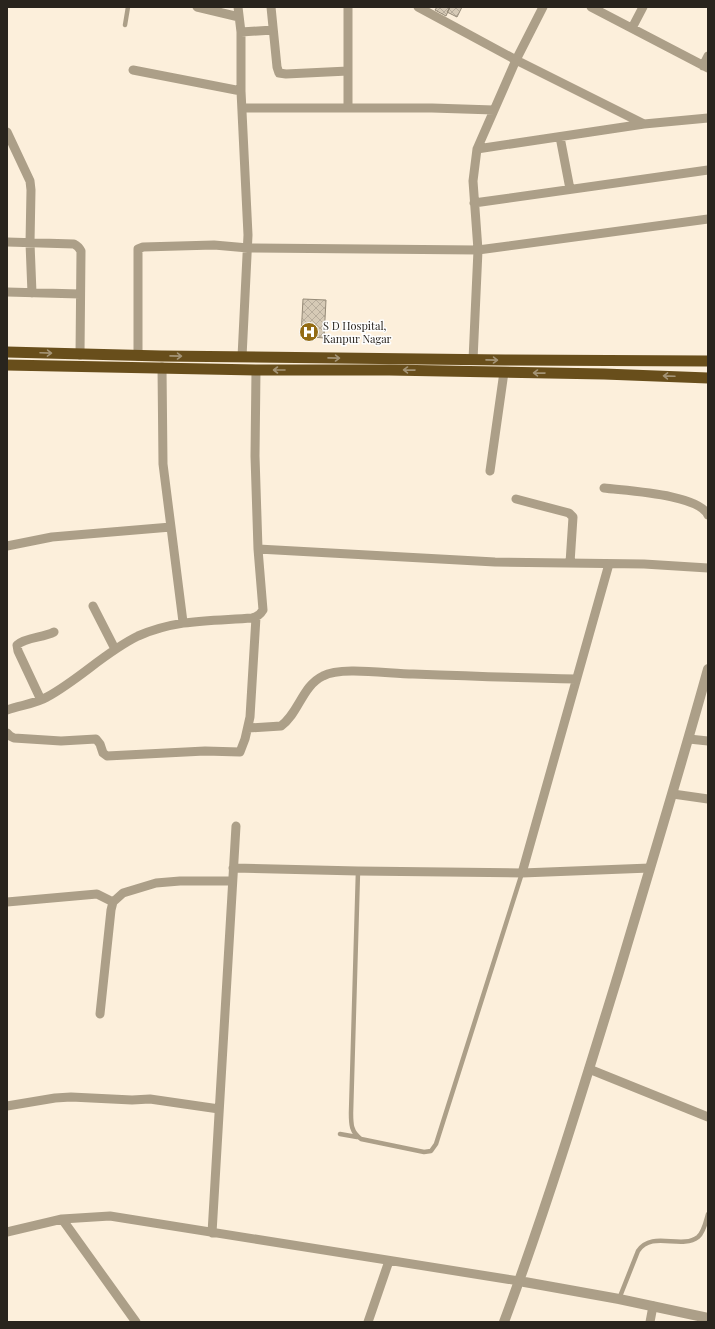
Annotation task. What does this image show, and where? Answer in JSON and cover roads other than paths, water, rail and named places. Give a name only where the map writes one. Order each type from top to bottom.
[{"type":"highway","points":[[7,352],[138,356],[708,361]]},
{"type":"highway","points":[[7,365],[256,370],[504,372],[708,378]]},
{"type":"street","points":[[198,7],[239,17]]},
{"type":"street","points":[[238,7],[241,32],[241,91],[248,235],[242,357]]},
{"type":"street","points":[[271,7],[277,67],[279,73],[286,74],[348,71]]},
{"type":"street","points":[[348,7],[348,108]]},
{"type":"street","points":[[418,7],[516,60],[644,124]]},
{"type":"street","points":[[473,360],[478,250],[473,181],[477,149],[516,60],[543,7]]},
{"type":"street","points":[[591,7],[706,67],[708,56]]},
{"type":"street","points":[[632,28],[643,7]]},
{"type":"street","points":[[241,32],[273,30]]},
{"type":"street","points":[[133,70],[241,91]]},
{"type":"street","points":[[243,108],[432,108],[494,110]]},
{"type":"street","points":[[477,149],[644,124],[708,118]]},
{"type":"street","points":[[7,132],[30,181],[32,202],[30,243],[32,293]]},
{"type":"street","points":[[560,136],[570,189]]},
{"type":"street","points":[[474,203],[708,170]]},
{"type":"street","points":[[138,356],[138,252],[140,248],[146,246],[214,245],[248,248],[478,250],[708,219]]},
{"type":"street","points":[[7,242],[74,244],[78,246],[81,251],[80,355]]},
{"type":"street","points":[[7,292],[80,294]]},
{"type":"street","points":[[162,367],[163,464],[183,622]]},
{"type":"street","points":[[7,710],[41,700],[58,691],[115,649],[145,634],[183,622],[256,617],[261,614],[263,610],[258,549],[256,370]]},
{"type":"street","points":[[490,471],[504,372]]},
{"type":"street","points":[[604,488],[681,498],[706,510],[708,515]]},
{"type":"street","points":[[516,499],[569,513],[572,517],[570,563]]},
{"type":"street","points":[[7,546],[52,536],[171,527]]},
{"type":"street","points":[[258,549],[495,562],[644,564],[708,568]]},
{"type":"street","points":[[522,873],[609,564]]},
{"type":"street","points":[[93,606],[115,649]]},
{"type":"street","points":[[7,733],[14,738],[61,741],[96,739],[100,744],[103,753],[108,756],[205,751],[240,752],[250,717],[256,617]]},
{"type":"street","points":[[41,700],[18,651],[17,645],[22,641],[46,636],[54,632]]},
{"type":"street","points":[[504,1322],[589,1069],[673,794],[708,668]]},
{"type":"street","points":[[248,728],[281,726],[289,718],[313,682],[324,675],[335,671],[346,670],[419,675],[576,679]]},
{"type":"street","points":[[689,739],[708,741]]},
{"type":"street","points":[[673,794],[708,799]]},
{"type":"street","points":[[212,1233],[236,826]]},
{"type":"street","points":[[233,868],[522,873],[650,868]]},
{"type":"street","points":[[100,1014],[109,923],[113,902],[123,893],[163,882],[232,881]]},
{"type":"street","points":[[7,902],[97,894],[113,902]]},
{"type":"street","points":[[589,1069],[708,1117]]},
{"type":"street","points":[[7,1106],[54,1098],[71,1098],[132,1100],[150,1099],[219,1108]]},
{"type":"street","points":[[7,1232],[62,1219],[110,1216],[519,1281],[619,1299],[708,1318]]},
{"type":"street","points":[[62,1219],[136,1322]]},
{"type":"street","points":[[368,1322],[389,1261]]},
{"type":"street","points":[[650,1322],[653,1306]]},
{"type":"lane","points":[[125,25],[128,7]]},
{"type":"lane","points":[[358,871],[351,1113],[352,1128],[361,1139],[424,1152],[431,1151],[434,1148],[522,873]]},
{"type":"lane","points":[[340,1134],[357,1136]]},
{"type":"lane","points":[[619,1299],[638,1251],[643,1245],[654,1241],[687,1241],[698,1238],[708,1214]]},
{"type":"place","name":"S D Hospital, Kanpur Nagar","points":[[309,332]]}]
